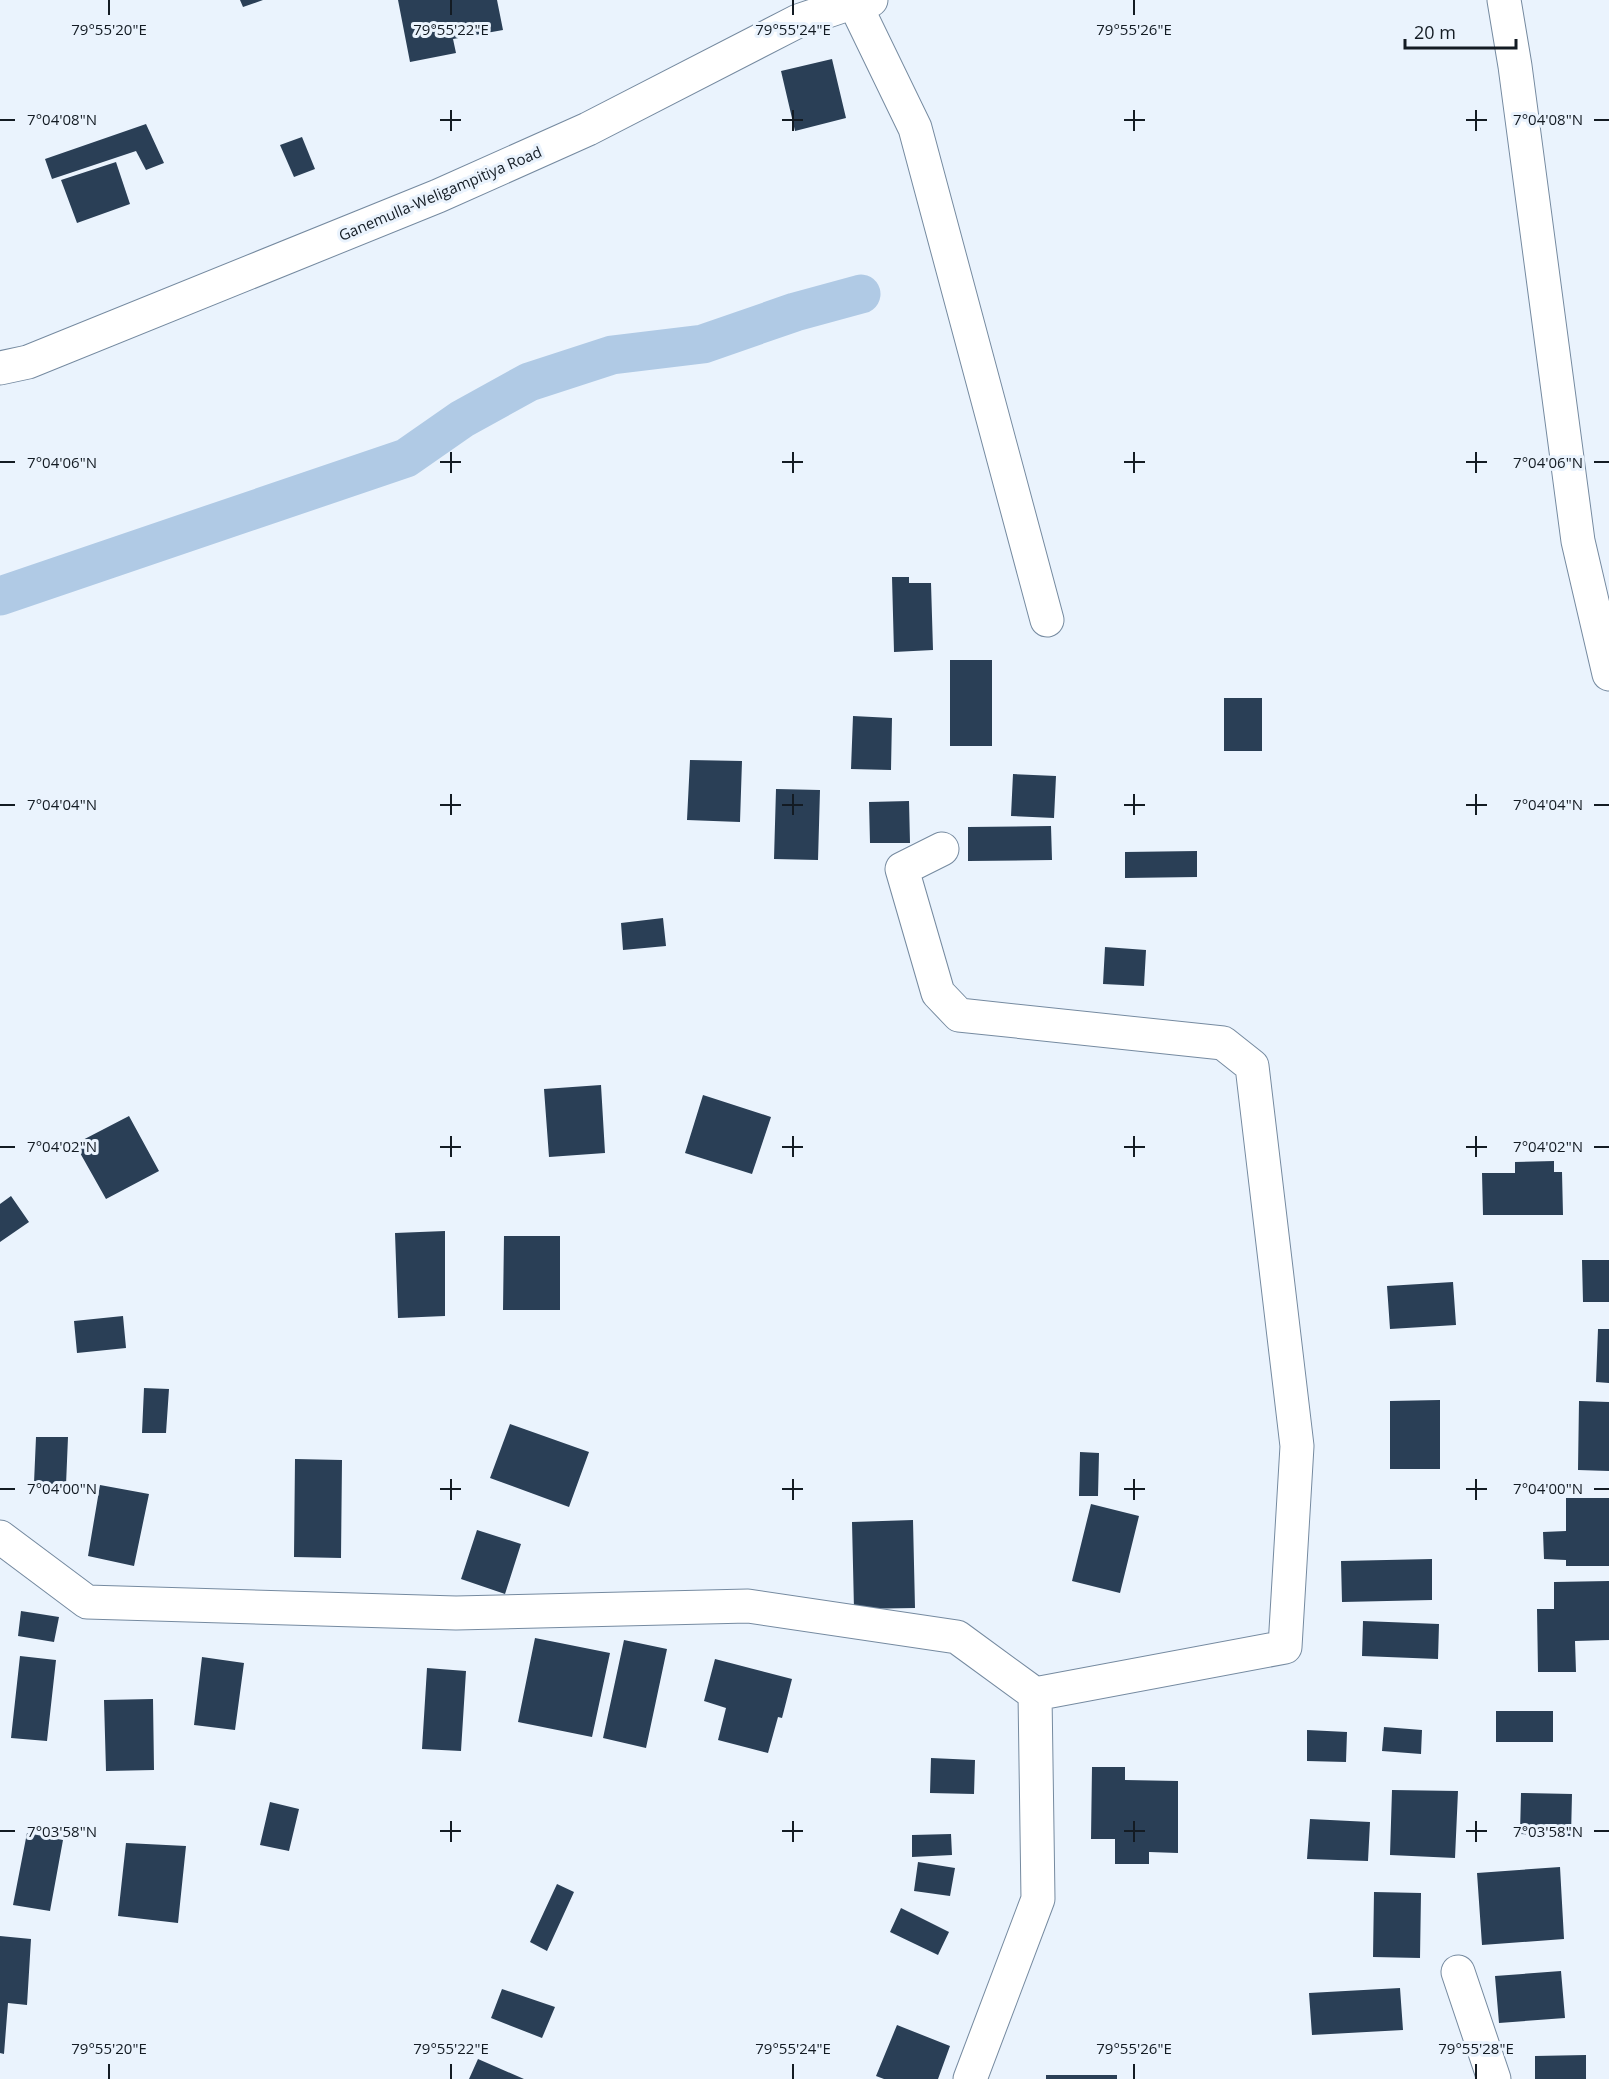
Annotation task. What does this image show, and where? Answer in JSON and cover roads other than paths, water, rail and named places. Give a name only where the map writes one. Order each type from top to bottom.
[{"type":"street","points":[[1504,0],[1515,66],[1578,541],[1609,674]]},
{"type":"street","points":[[860,1],[915,128],[1047,620]]},
{"type":"street","name":"Ganemulla-Weligampitiya Road","points":[[0,368],[28,362],[438,196],[588,129],[798,21],[860,1]]},
{"type":"street","points":[[0,1537],[87,1602],[456,1613],[748,1606],[957,1637],[1035,1694],[1285,1647],[1297,1446],[1252,1066],[1223,1043],[959,1015],[938,993],[902,868],[942,849]]},
{"type":"street","points":[[970,2079],[1038,1899],[1035,1694]]},
{"type":"street","points":[[1458,1972],[1494,2079]]},
{"type":"waterway","points":[[0,596],[406,458],[462,419],[529,382],[612,355],[703,344],[795,312],[861,294]]}]
